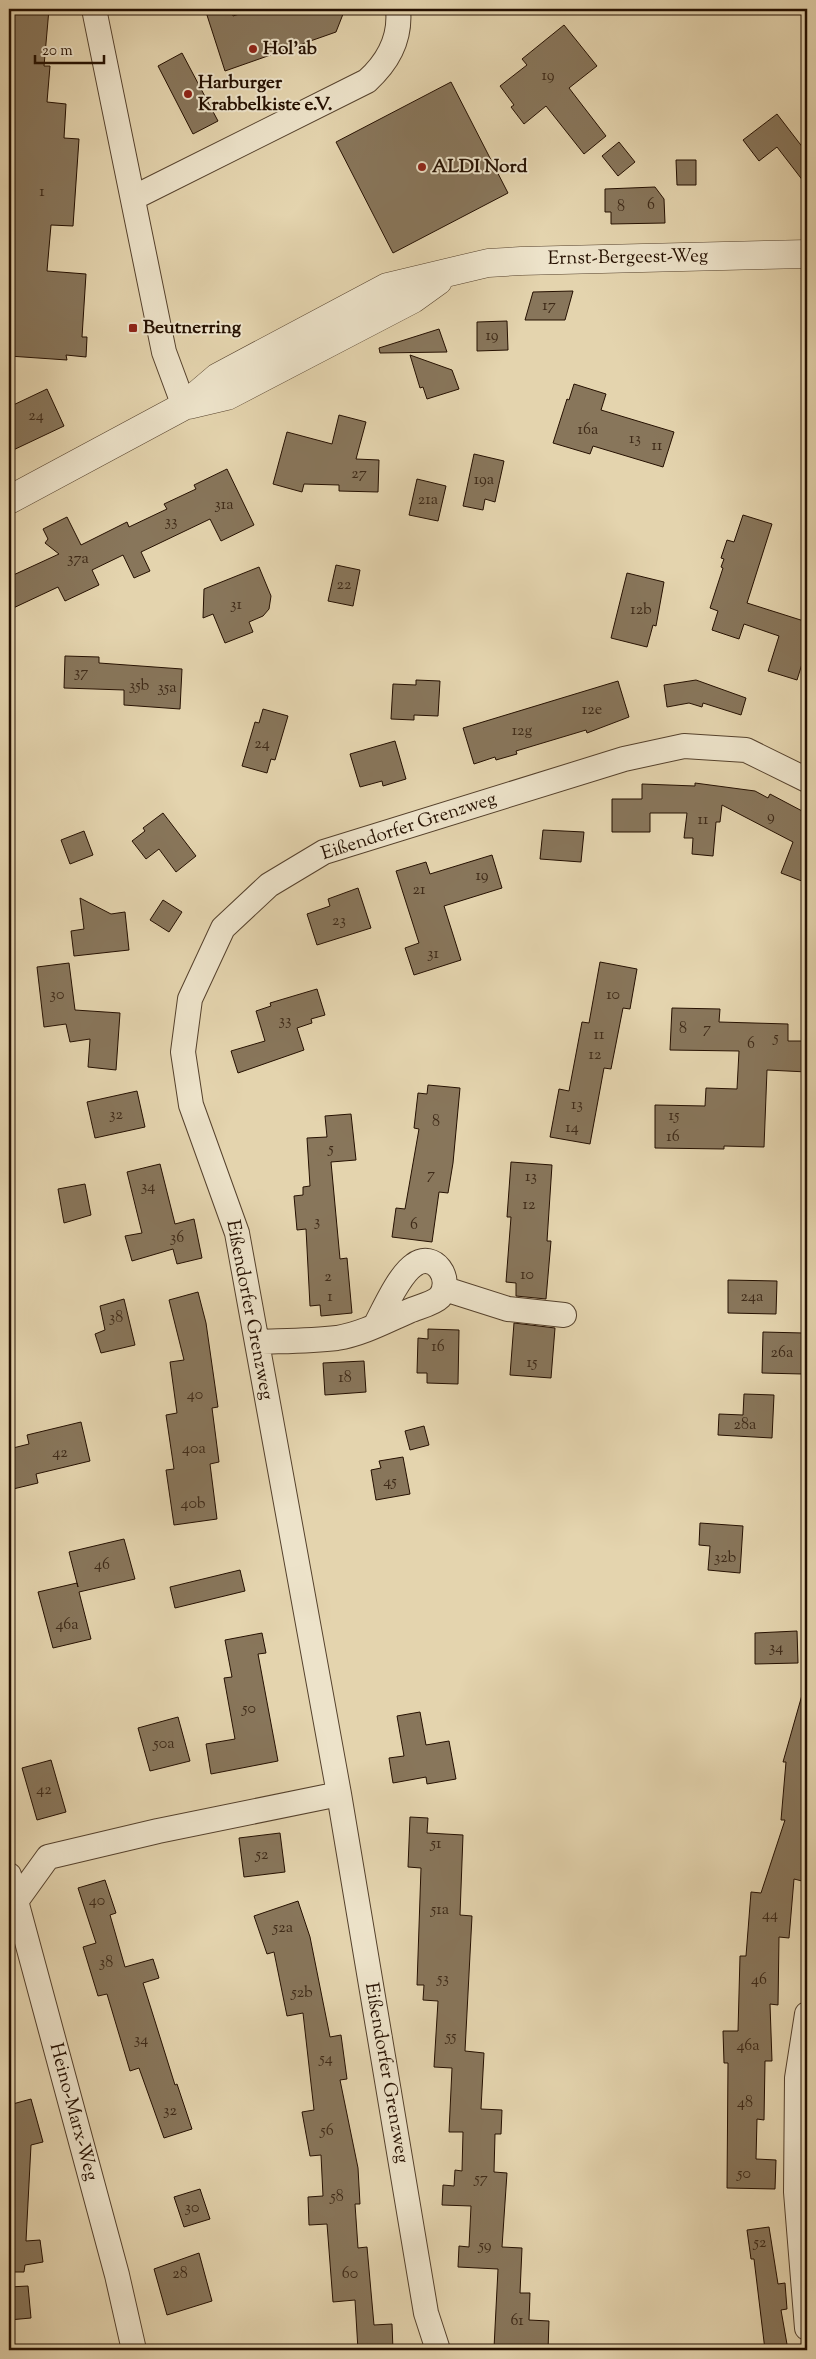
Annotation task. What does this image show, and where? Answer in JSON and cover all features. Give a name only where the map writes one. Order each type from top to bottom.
[{"type":"street","points":[[94,9],[164,352],[184,406]]},
{"type":"street","points":[[133,198],[366,81],[380,69],[392,48],[397,32],[398,9]]},
{"type":"street","name":"Ernst-Bergeest-Weg","points":[[9,500],[184,406],[227,396],[413,299],[449,272],[488,263],[531,260],[807,254]]},
{"type":"street","name":"Eißendorfer Grenzweg","points":[[438,2350],[426,2313],[338,1794],[237,1233],[191,1105],[183,1052],[190,999],[223,928],[269,885],[324,852],[624,759],[684,746],[746,750],[807,780]]},
{"type":"street","points":[[258,1342],[339,1338],[375,1326],[438,1299],[445,1289],[442,1270],[436,1264],[428,1261],[415,1264],[406,1273],[375,1326]]},
{"type":"street","points":[[445,1289],[508,1308],[564,1315]]},
{"type":"street","points":[[17,1900],[48,1857],[338,1794]]},
{"type":"street","name":"Heino-Marx-Weg","points":[[9,1875],[114,2266],[134,2350]]},
{"type":"street","points":[[807,2014],[796,2088],[796,2192],[807,2328]]},
{"type":"building","points":[[9,9],[49,9],[44,66],[50,66],[47,102],[66,104],[64,138],[79,139],[73,226],[51,225],[47,271],[86,274],[82,337],[87,337],[86,357],[66,355],[67,360],[9,356],[9,286],[13,222],[9,222],[9,81],[11,81],[14,37],[9,37]]},
{"type":"building","name":"Hol'ab","points":[[205,9],[232,9],[233,16],[255,9],[345,9],[336,32],[225,71]]},
{"type":"building","points":[[564,25],[597,66],[569,88],[606,136],[584,154],[546,106],[524,124],[511,107],[514,105],[500,86],[527,65],[522,59]]},
{"type":"building","name":"Harburger Krabbelkiste e.V.","points":[[182,53],[218,121],[193,134],[158,66]]},
{"type":"building","name":"ALDI Nord","points":[[451,82],[508,193],[393,253],[336,142]]},
{"type":"building","points":[[777,114],[807,153],[807,186],[777,147],[759,161],[743,140]]},
{"type":"building","points":[[619,142],[635,162],[618,176],[602,156]]},
{"type":"building","points":[[676,160],[696,160],[696,185],[677,185]]},
{"type":"building","points":[[655,187],[664,199],[665,223],[611,224],[611,212],[605,212],[605,189]]},
{"type":"building","points":[[573,291],[565,320],[525,320],[533,292]]},
{"type":"building","points":[[507,321],[508,350],[477,351],[477,322]]},
{"type":"building","points":[[439,329],[447,352],[380,353],[379,348]]},
{"type":"building","points":[[410,355],[452,370],[459,389],[427,399],[423,387],[420,388]]},
{"type":"building","points":[[574,384],[606,394],[601,410],[674,432],[663,467],[593,446],[590,454],[553,443],[567,399],[569,400]]},
{"type":"building","points":[[47,389],[64,426],[9,452],[9,407]]},
{"type":"building","points":[[339,415],[366,422],[356,459],[379,460],[378,492],[339,491],[339,485],[304,484],[302,492],[273,484],[287,432],[332,444]]},
{"type":"building","points":[[474,454],[504,461],[495,502],[485,499],[483,510],[463,506]]},
{"type":"building","points":[[227,469],[254,525],[221,541],[210,519],[141,552],[150,571],[134,578],[123,555],[92,570],[99,585],[65,601],[58,587],[9,610],[9,577],[59,554],[45,543],[48,539],[43,529],[67,517],[81,545],[127,522],[129,527],[167,509],[164,504],[196,489],[194,485]]},
{"type":"building","points":[[417,479],[446,486],[438,521],[409,515]]},
{"type":"building","points":[[743,515],[772,524],[747,603],[807,622],[807,648],[797,680],[768,671],[779,636],[744,624],[739,639],[712,630],[718,611],[710,608],[723,568],[721,567],[724,559],[721,558],[727,540],[734,542]]},
{"type":"building","points":[[336,565],[360,570],[353,606],[328,601]]},
{"type":"building","points":[[259,567],[271,596],[269,609],[263,616],[249,622],[253,632],[225,643],[213,614],[203,618],[204,589]]},
{"type":"building","points":[[627,573],[664,582],[656,626],[653,625],[647,647],[611,638]]},
{"type":"building","points":[[65,656],[99,657],[99,663],[182,669],[180,709],[124,705],[124,690],[64,688]]},
{"type":"building","points":[[416,680],[440,681],[438,716],[414,715],[414,720],[391,719],[393,684],[416,685]]},
{"type":"building","points":[[696,680],[746,698],[741,715],[703,703],[702,707],[689,703],[667,707],[664,685]]},
{"type":"building","points":[[618,681],[629,717],[587,733],[586,730],[516,751],[517,754],[496,760],[495,757],[474,764],[463,728]]},
{"type":"building","points":[[263,709],[288,716],[275,760],[271,759],[267,773],[242,766],[255,722],[259,723]]},
{"type":"building","points":[[395,741],[406,779],[383,786],[382,781],[360,787],[350,754]]},
{"type":"building","points":[[695,783],[755,791],[768,798],[770,794],[804,812],[807,809],[807,883],[781,873],[793,842],[722,805],[720,822],[716,822],[713,856],[692,854],[693,838],[684,838],[687,813],[650,813],[650,832],[612,832],[612,799],[642,799],[642,784],[695,786]]},
{"type":"building","points":[[163,813],[196,856],[176,872],[159,849],[146,859],[132,841],[145,831],[143,828]]},
{"type":"building","points":[[543,830],[584,832],[581,862],[540,859]]},
{"type":"building","points":[[84,831],[93,855],[70,864],[61,840]]},
{"type":"building","points":[[492,855],[502,888],[444,906],[461,960],[414,975],[405,948],[419,943],[396,871],[426,862],[430,874]]},
{"type":"building","points":[[358,888],[371,928],[317,945],[307,914],[330,906],[328,899]]},
{"type":"building","points":[[80,898],[111,914],[125,912],[129,950],[74,956],[71,931],[84,929]]},
{"type":"building","points":[[163,900],[182,912],[169,932],[150,920]]},
{"type":"building","points":[[600,962],[637,969],[630,1009],[623,1008],[611,1069],[604,1068],[590,1144],[550,1137],[559,1089],[569,1091],[582,1022],[589,1023]]},
{"type":"building","points":[[69,963],[75,1010],[120,1013],[116,1070],[88,1067],[90,1039],[70,1042],[66,1024],[44,1027],[37,967]]},
{"type":"building","points":[[317,989],[325,1015],[311,1019],[312,1023],[297,1028],[304,1050],[238,1073],[231,1051],[265,1041],[256,1011],[271,1006],[270,1003]]},
{"type":"building","points":[[672,1008],[720,1009],[719,1022],[788,1024],[788,1041],[807,1041],[807,1072],[767,1070],[764,1147],[724,1146],[724,1149],[655,1148],[655,1105],[705,1106],[706,1088],[737,1089],[739,1051],[670,1050]]},
{"type":"building","points":[[428,1085],[460,1088],[453,1163],[448,1193],[439,1192],[432,1242],[392,1237],[396,1208],[405,1209],[419,1129],[414,1128],[418,1093],[427,1094]]},
{"type":"building","points":[[137,1091],[145,1127],[95,1138],[87,1102]]},
{"type":"building","points":[[351,1114],[356,1160],[331,1162],[340,1259],[347,1258],[352,1313],[321,1316],[320,1305],[310,1306],[306,1229],[297,1230],[294,1196],[303,1195],[303,1187],[310,1186],[307,1138],[327,1137],[325,1116]]},
{"type":"building","points":[[511,1162],[552,1165],[547,1241],[551,1241],[546,1299],[516,1296],[516,1283],[506,1282],[511,1217],[507,1217]]},
{"type":"building","points":[[160,1164],[175,1224],[194,1219],[202,1258],[177,1264],[173,1249],[132,1261],[125,1236],[142,1233],[127,1172]]},
{"type":"building","points":[[85,1184],[91,1215],[64,1223],[58,1189]]},
{"type":"building","points":[[728,1280],[777,1281],[776,1314],[728,1313]]},
{"type":"building","points":[[198,1292],[206,1323],[218,1407],[212,1408],[219,1462],[210,1464],[217,1519],[174,1525],[166,1470],[174,1469],[166,1415],[177,1413],[170,1362],[184,1360],[169,1300]]},
{"type":"building","points":[[124,1299],[135,1345],[101,1353],[95,1334],[105,1330],[100,1306]]},
{"type":"building","points":[[514,1323],[555,1328],[551,1378],[510,1375]]},
{"type":"building","points":[[428,1329],[459,1330],[458,1384],[427,1383],[427,1373],[417,1373],[418,1338],[428,1339]]},
{"type":"building","points":[[763,1332],[803,1333],[802,1374],[762,1373]]},
{"type":"building","points":[[364,1361],[366,1392],[325,1395],[323,1363]]},
{"type":"building","points":[[744,1394],[774,1395],[772,1438],[718,1435],[719,1414],[743,1415]]},
{"type":"building","points":[[81,1422],[90,1461],[36,1474],[38,1483],[9,1490],[9,1449],[29,1444],[27,1435]]},
{"type":"building","points":[[424,1426],[429,1445],[410,1450],[405,1431]]},
{"type":"building","points":[[403,1457],[410,1494],[376,1500],[371,1470],[381,1468],[379,1461]]},
{"type":"building","points":[[700,1523],[743,1526],[740,1573],[708,1570],[710,1546],[699,1545]]},
{"type":"building","points":[[124,1539],[135,1579],[79,1592],[91,1639],[53,1648],[38,1592],[77,1583],[69,1552]]},
{"type":"building","points":[[240,1570],[245,1591],[175,1608],[170,1587]]},
{"type":"building","points":[[797,1631],[798,1663],[755,1664],[755,1633]]},
{"type":"building","points":[[262,1633],[266,1653],[258,1654],[278,1761],[211,1774],[206,1744],[235,1739],[224,1678],[232,1677],[225,1640]]},
{"type":"building","points":[[802,1695],[807,1695],[807,1866],[802,1881],[794,1879],[789,1938],[779,1937],[778,2005],[770,2004],[772,2061],[765,2061],[764,2120],[757,2119],[756,2159],[776,2160],[775,2189],[727,2188],[728,2063],[724,2063],[723,2031],[738,2031],[740,1956],[746,1956],[751,1892],[761,1893],[785,1820],[781,1820],[786,1762],[783,1762]]},
{"type":"building","points":[[420,1712],[426,1745],[449,1741],[456,1779],[427,1784],[426,1777],[393,1783],[389,1758],[404,1756],[397,1716]]},
{"type":"building","points":[[178,1717],[190,1761],[150,1771],[138,1728]]},
{"type":"building","points":[[51,1760],[66,1812],[37,1820],[22,1768]]},
{"type":"building","points":[[410,1817],[428,1818],[427,1833],[463,1835],[460,1915],[472,1916],[465,2051],[484,2053],[481,2109],[502,2110],[501,2134],[495,2134],[494,2172],[507,2173],[502,2247],[522,2248],[520,2293],[530,2293],[529,2320],[549,2321],[548,2350],[494,2348],[498,2269],[458,2267],[459,2246],[469,2247],[471,2206],[442,2205],[443,2185],[454,2186],[455,2170],[462,2171],[463,2132],[449,2132],[452,2068],[434,2067],[438,2001],[423,2000],[424,1985],[417,1985],[421,1868],[408,1867]]},
{"type":"building","points":[[280,1833],[285,1872],[244,1877],[239,1838]]},
{"type":"building","points":[[105,1880],[116,1913],[110,1915],[125,1967],[153,1959],[159,1978],[143,1983],[175,2085],[177,2084],[192,2129],[164,2138],[139,2068],[130,2071],[107,1994],[98,1996],[83,1947],[96,1943],[78,1888]]},
{"type":"building","points":[[298,1901],[310,1937],[330,2037],[341,2035],[347,2079],[340,2080],[358,2168],[360,2204],[355,2204],[358,2248],[367,2247],[374,2325],[392,2324],[393,2350],[358,2350],[355,2300],[333,2302],[327,2224],[309,2225],[308,2197],[323,2196],[321,2155],[310,2156],[302,2112],[314,2110],[303,2013],[287,2016],[274,1952],[267,1954],[254,1916]]},
{"type":"building","points":[[31,2099],[43,2142],[31,2145],[26,2241],[40,2240],[43,2262],[25,2265],[24,2272],[14,2272],[9,2226],[9,2105]]},
{"type":"building","points":[[200,2189],[210,2219],[184,2227],[174,2197]]},
{"type":"building","points":[[769,2227],[778,2284],[785,2283],[787,2309],[781,2310],[788,2350],[765,2350],[754,2259],[751,2259],[747,2230]]},
{"type":"building","points":[[199,2253],[212,2301],[167,2315],[154,2269]]},
{"type":"building","points":[[28,2286],[31,2318],[9,2320],[9,2287]]},
{"type":"place","name":"Hol'ab","points":[[253,49]]},
{"type":"place","name":"Harburger Krabbelkiste e.V.","points":[[188,94]]},
{"type":"place","name":"ALDI Nord","points":[[422,167]]},
{"type":"place","name":"Beutnerring","points":[[133,328]]}]
